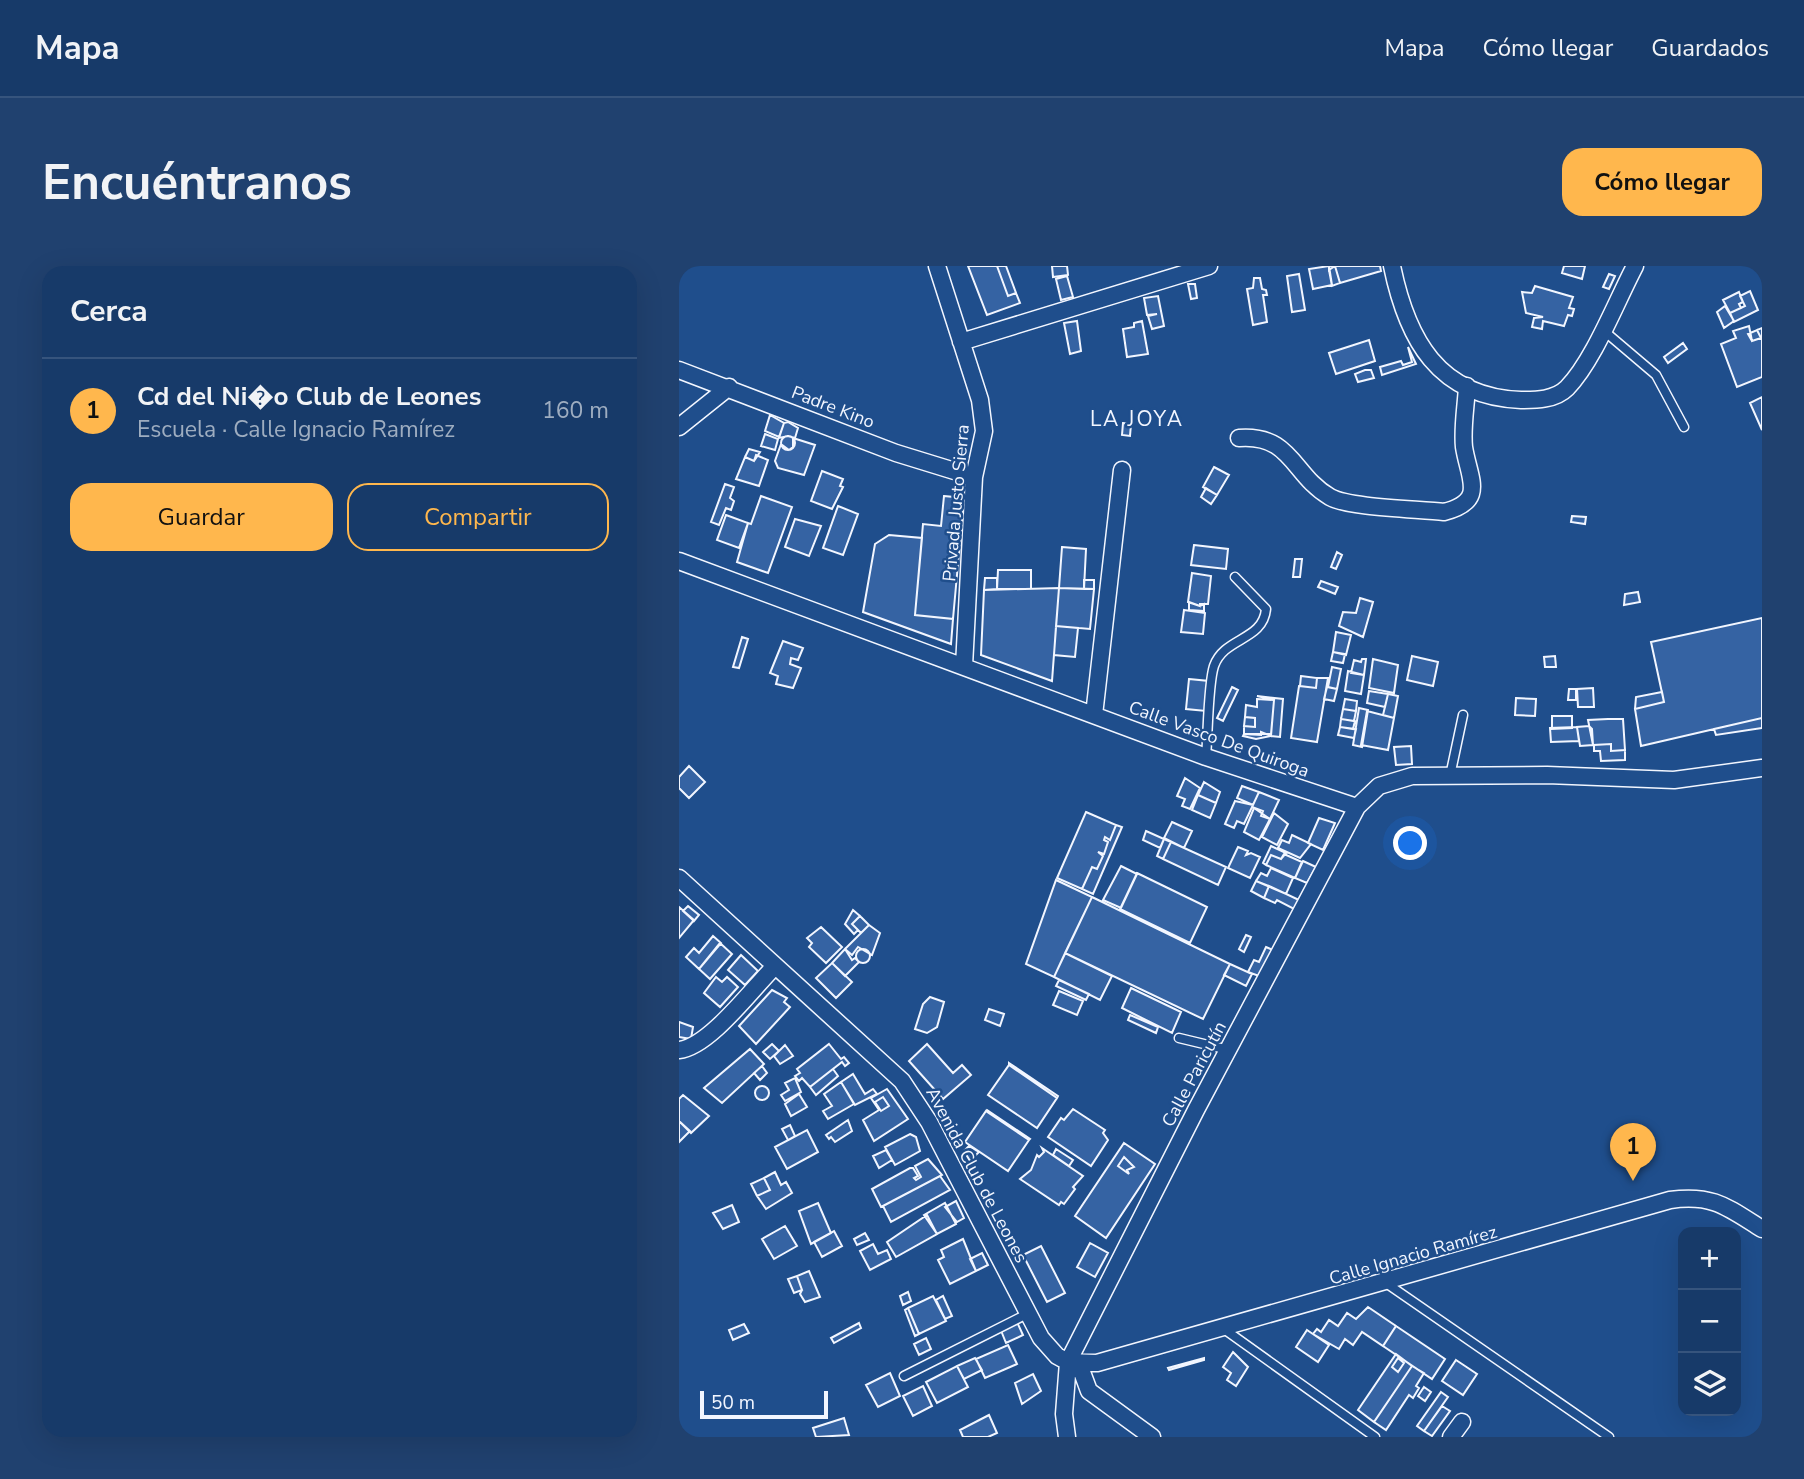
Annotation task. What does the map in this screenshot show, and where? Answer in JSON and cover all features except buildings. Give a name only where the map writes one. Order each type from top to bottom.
[{"type":"street","name":"Privada Justo Sierra","points":[[937,266],[980,400],[984,431],[974,477],[964,666]]},
{"type":"street","points":[[961,342],[1209,266]]},
{"type":"street","points":[[1392,266],[1401,308],[1419,345],[1437,365],[1467,386],[1489,396],[1543,400],[1566,390],[1603,330],[1635,266]]},
{"type":"street","name":"Padre Kino","points":[[679,370],[896,453],[974,477]]},
{"type":"street","points":[[1239,438],[1260,436],[1275,442],[1331,497],[1444,512],[1460,508],[1471,498],[1473,482],[1464,445],[1467,386]]},
{"type":"street","points":[[679,427],[729,387]]},
{"type":"street","points":[[1094,715],[1122,470]]},
{"type":"street","name":"Calle Vasco De Quiroga","points":[[679,561],[1206,757],[1357,807]]},
{"type":"street","points":[[1357,807],[1379,786],[1412,776],[1547,775],[1674,780],[1762,768]]},
{"type":"street","name":"Calle Paricutín","points":[[1074,1363],[1229,1050],[1357,807]]},
{"type":"street","name":"Avenida Club de Leones","points":[[679,878],[902,1081],[916,1100],[1048,1347],[1074,1363]]},
{"type":"street","points":[[679,1050],[691,1048],[709,1037],[775,966]]},
{"type":"street","name":"Calle Ignacio Ramírez","points":[[1074,1363],[1097,1363],[1224,1329],[1671,1200],[1695,1196],[1716,1200],[1762,1229]]},
{"type":"street","points":[[1067,1437],[1064,1415],[1074,1363]]},
{"type":"street","points":[[1074,1363],[1089,1391],[1152,1437]]},
{"type":"street","points":[[1451,1437],[1462,1422]]},
{"type":"lane","points":[[1603,330],[1656,375],[1684,427]]},
{"type":"lane","points":[[1206,757],[1214,665],[1226,649],[1254,633],[1265,622],[1266,609],[1235,577]]},
{"type":"lane","points":[[1450,776],[1463,715]]},
{"type":"lane","points":[[1179,1038],[1229,1050]]},
{"type":"lane","points":[[1385,1283],[1609,1437]]},
{"type":"lane","points":[[904,1376],[1028,1313]]},
{"type":"lane","points":[[1224,1329],[1375,1437]]},
{"type":"place","name":"Cd del Ni�o Club de Leones","points":[[1633,1181]]},
{"type":"district","name":"LA JOYA","points":[[1137,419]]}]
